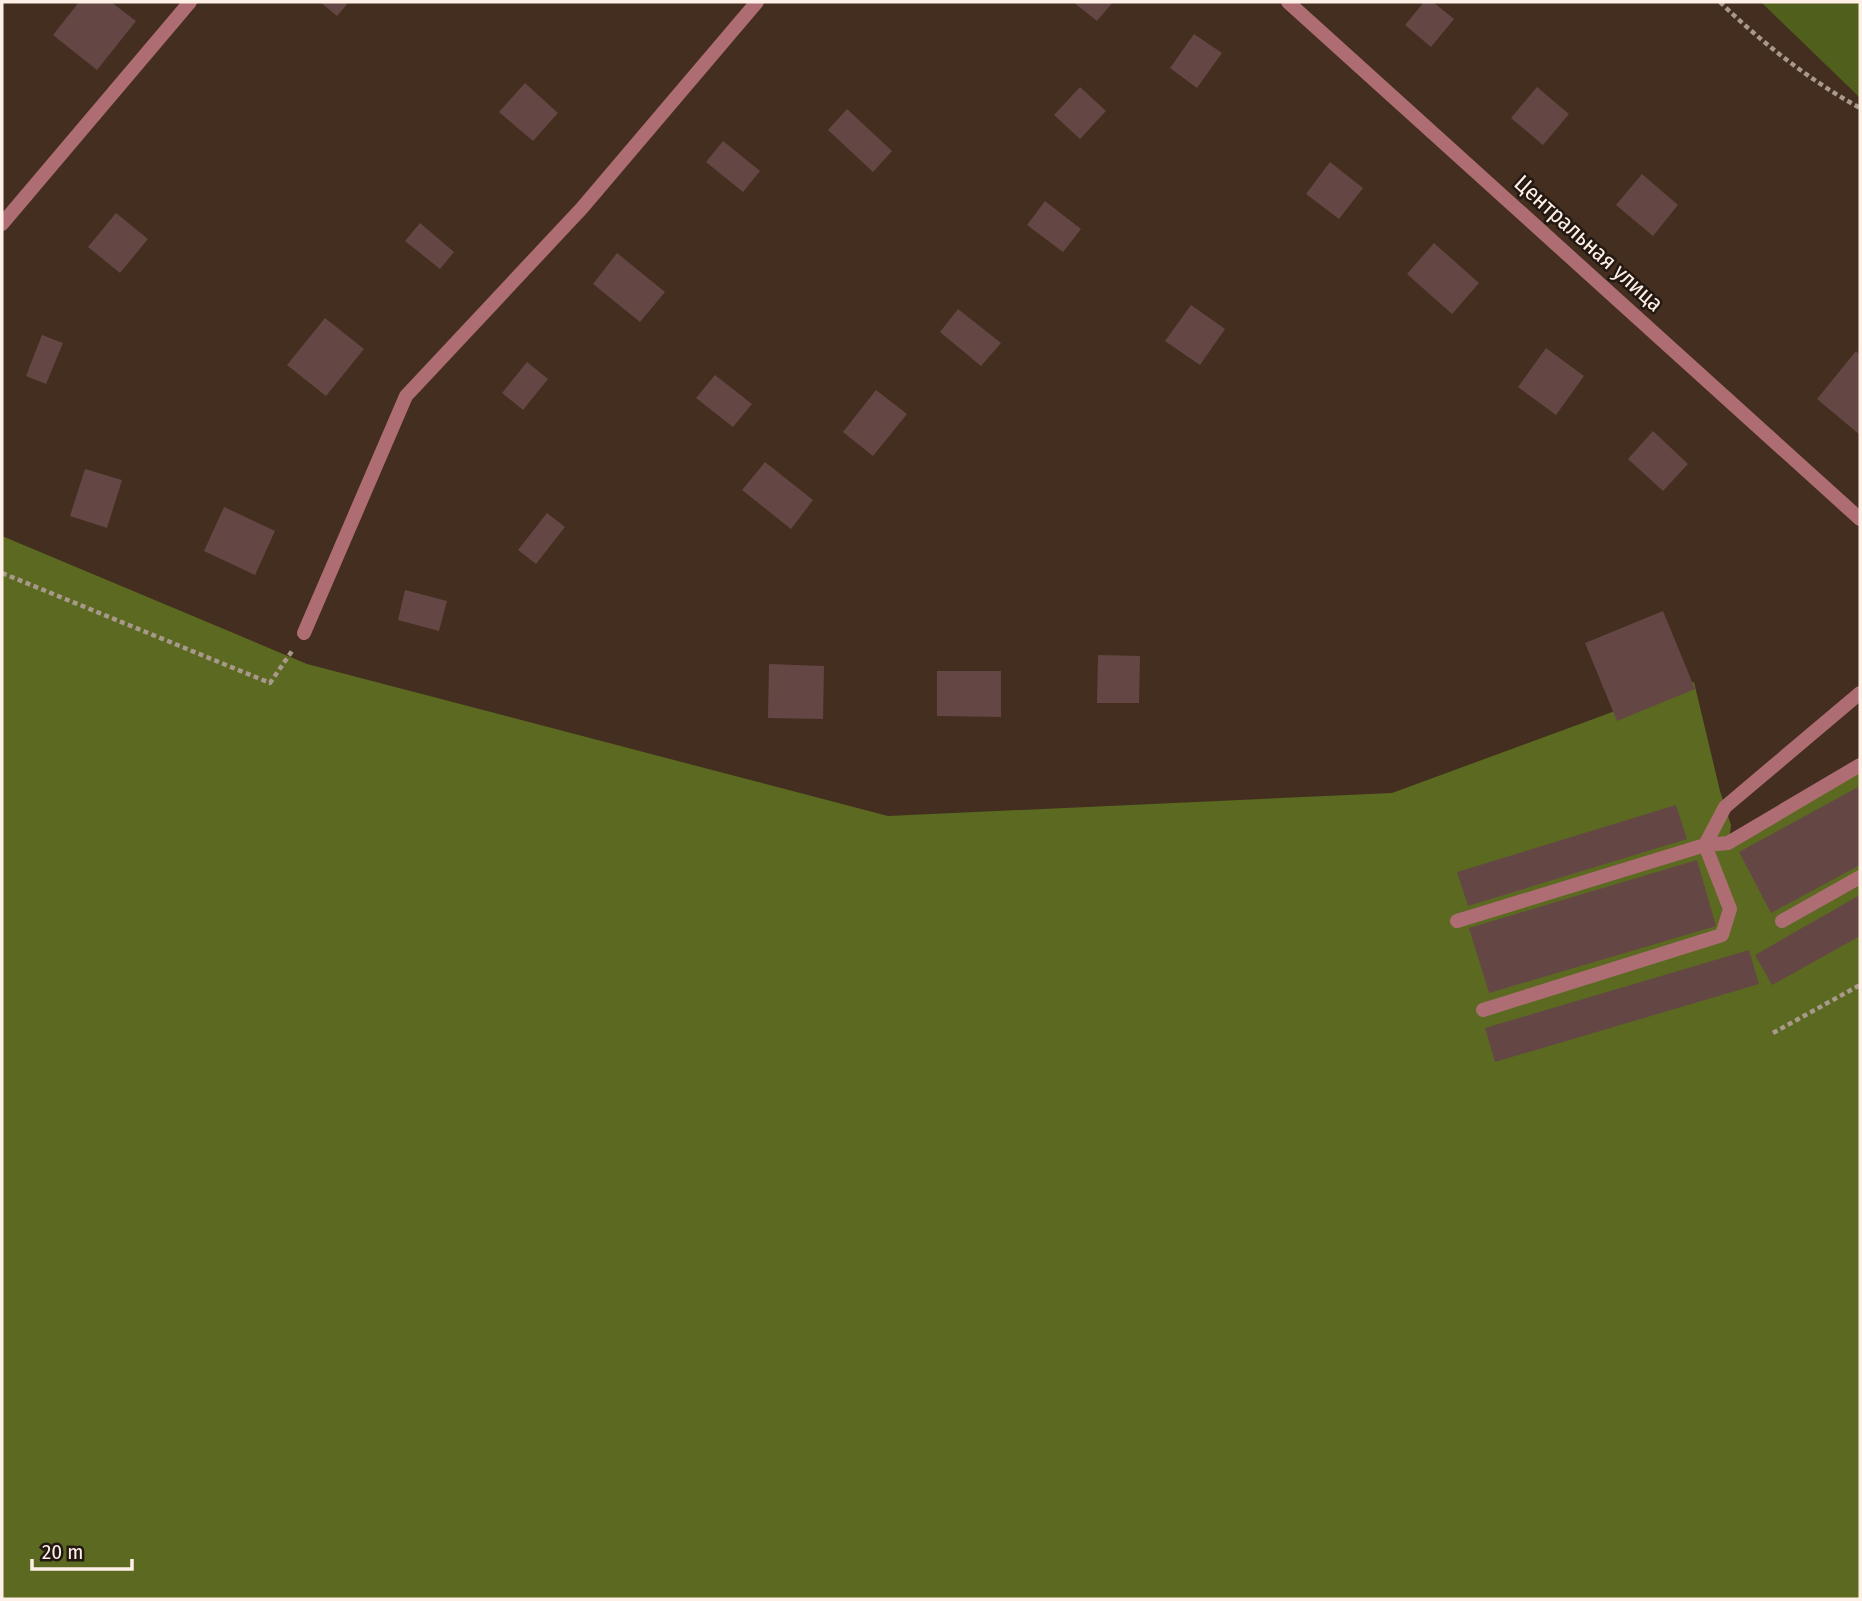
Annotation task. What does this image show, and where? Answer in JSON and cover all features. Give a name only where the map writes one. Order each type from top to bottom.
[{"type":"street","points":[[2,224],[190,2]]},
{"type":"street","points":[[304,633],[406,396],[582,208],[757,2]]},
{"type":"street","name":"Центральная улица","points":[[1288,2],[1860,519]]},
{"type":"street","points":[[1483,1010],[1722,935],[1730,909],[1705,845],[1725,807],[1860,693]]},
{"type":"street","points":[[1457,921],[1705,845],[1728,844],[1860,765]]},
{"type":"street","points":[[1782,921],[1860,877]]},
{"type":"path","points":[[1720,2],[1747,29],[1831,92],[1860,108]]},
{"type":"path","points":[[2,573],[270,683],[304,633]]},
{"type":"path","points":[[1773,1033],[1860,985]]},
{"type":"green space","points":[[1761,2],[1860,2],[1860,98],[1853,91]]},
{"type":"green space","points":[[2,536],[307,664],[888,816],[1392,793],[1694,682],[1720,791],[1731,825],[1729,842],[1860,765],[1860,1599],[2,1599]]},
{"type":"building","points":[[79,2],[111,2],[136,21],[97,70],[53,35]]},
{"type":"building","points":[[320,2],[349,2],[337,16]]},
{"type":"building","points":[[1073,2],[1113,2],[1097,21]]},
{"type":"building","points":[[1424,2],[1433,2],[1454,19],[1431,47],[1405,25]]},
{"type":"building","points":[[1194,34],[1222,53],[1197,88],[1170,68]]},
{"type":"building","points":[[525,83],[558,113],[533,141],[499,112]]},
{"type":"building","points":[[1080,87],[1106,111],[1080,139],[1054,115]]},
{"type":"building","points":[[1537,87],[1569,114],[1543,145],[1511,118]]},
{"type":"building","points":[[847,109],[892,151],[873,172],[828,130]]},
{"type":"building","points":[[723,141],[760,171],[743,192],[706,162]]},
{"type":"building","points":[[1330,162],[1363,188],[1339,219],[1306,194]]},
{"type":"building","points":[[1642,174],[1678,205],[1653,236],[1616,205]]},
{"type":"building","points":[[1045,201],[1081,229],[1063,252],[1027,225]]},
{"type":"building","points":[[116,213],[148,239],[120,273],[88,247]]},
{"type":"building","points":[[420,223],[454,252],[440,269],[405,241]]},
{"type":"building","points":[[1434,243],[1479,283],[1452,314],[1407,274]]},
{"type":"building","points":[[617,253],[665,292],[640,322],[593,284]]},
{"type":"building","points":[[1191,305],[1225,329],[1200,365],[1165,341]]},
{"type":"building","points":[[958,309],[1001,343],[981,366],[940,332]]},
{"type":"building","points":[[325,318],[364,349],[326,396],[287,365]]},
{"type":"building","points":[[42,335],[63,343],[46,384],[26,376]]},
{"type":"building","points":[[1546,348],[1584,376],[1556,415],[1518,387]]},
{"type":"building","points":[[1856,351],[1860,355],[1860,435],[1817,399]]},
{"type":"building","points":[[527,362],[548,379],[523,410],[502,393]]},
{"type":"building","points":[[715,375],[752,404],[733,427],[696,398]]},
{"type":"building","points":[[876,390],[907,414],[873,456],[843,432]]},
{"type":"building","points":[[1653,431],[1688,464],[1663,491],[1628,459]]},
{"type":"building","points":[[765,462],[813,500],[791,529],[742,490]]},
{"type":"building","points":[[85,469],[122,480],[107,528],[70,516]]},
{"type":"building","points":[[224,507],[275,531],[255,575],[204,551]]},
{"type":"building","points":[[547,513],[565,527],[536,564],[518,550]]},
{"type":"building","points":[[405,590],[447,601],[439,631],[398,620]]},
{"type":"building","points":[[1663,611],[1695,689],[1617,721],[1585,643]]},
{"type":"building","points":[[1098,655],[1140,656],[1139,703],[1097,703]]},
{"type":"building","points":[[769,664],[824,666],[823,719],[768,718]]},
{"type":"building","points":[[937,671],[1001,671],[1001,717],[937,716]]},
{"type":"building","points":[[1860,786],[1860,865],[1771,913],[1739,852]]},
{"type":"building","points":[[1676,805],[1687,839],[1468,906],[1457,872]]},
{"type":"building","points":[[1697,860],[1716,926],[1489,993],[1469,928]]},
{"type":"building","points":[[1860,895],[1860,936],[1772,985],[1755,955]]},
{"type":"building","points":[[1749,950],[1759,984],[1495,1062],[1485,1028]]}]
